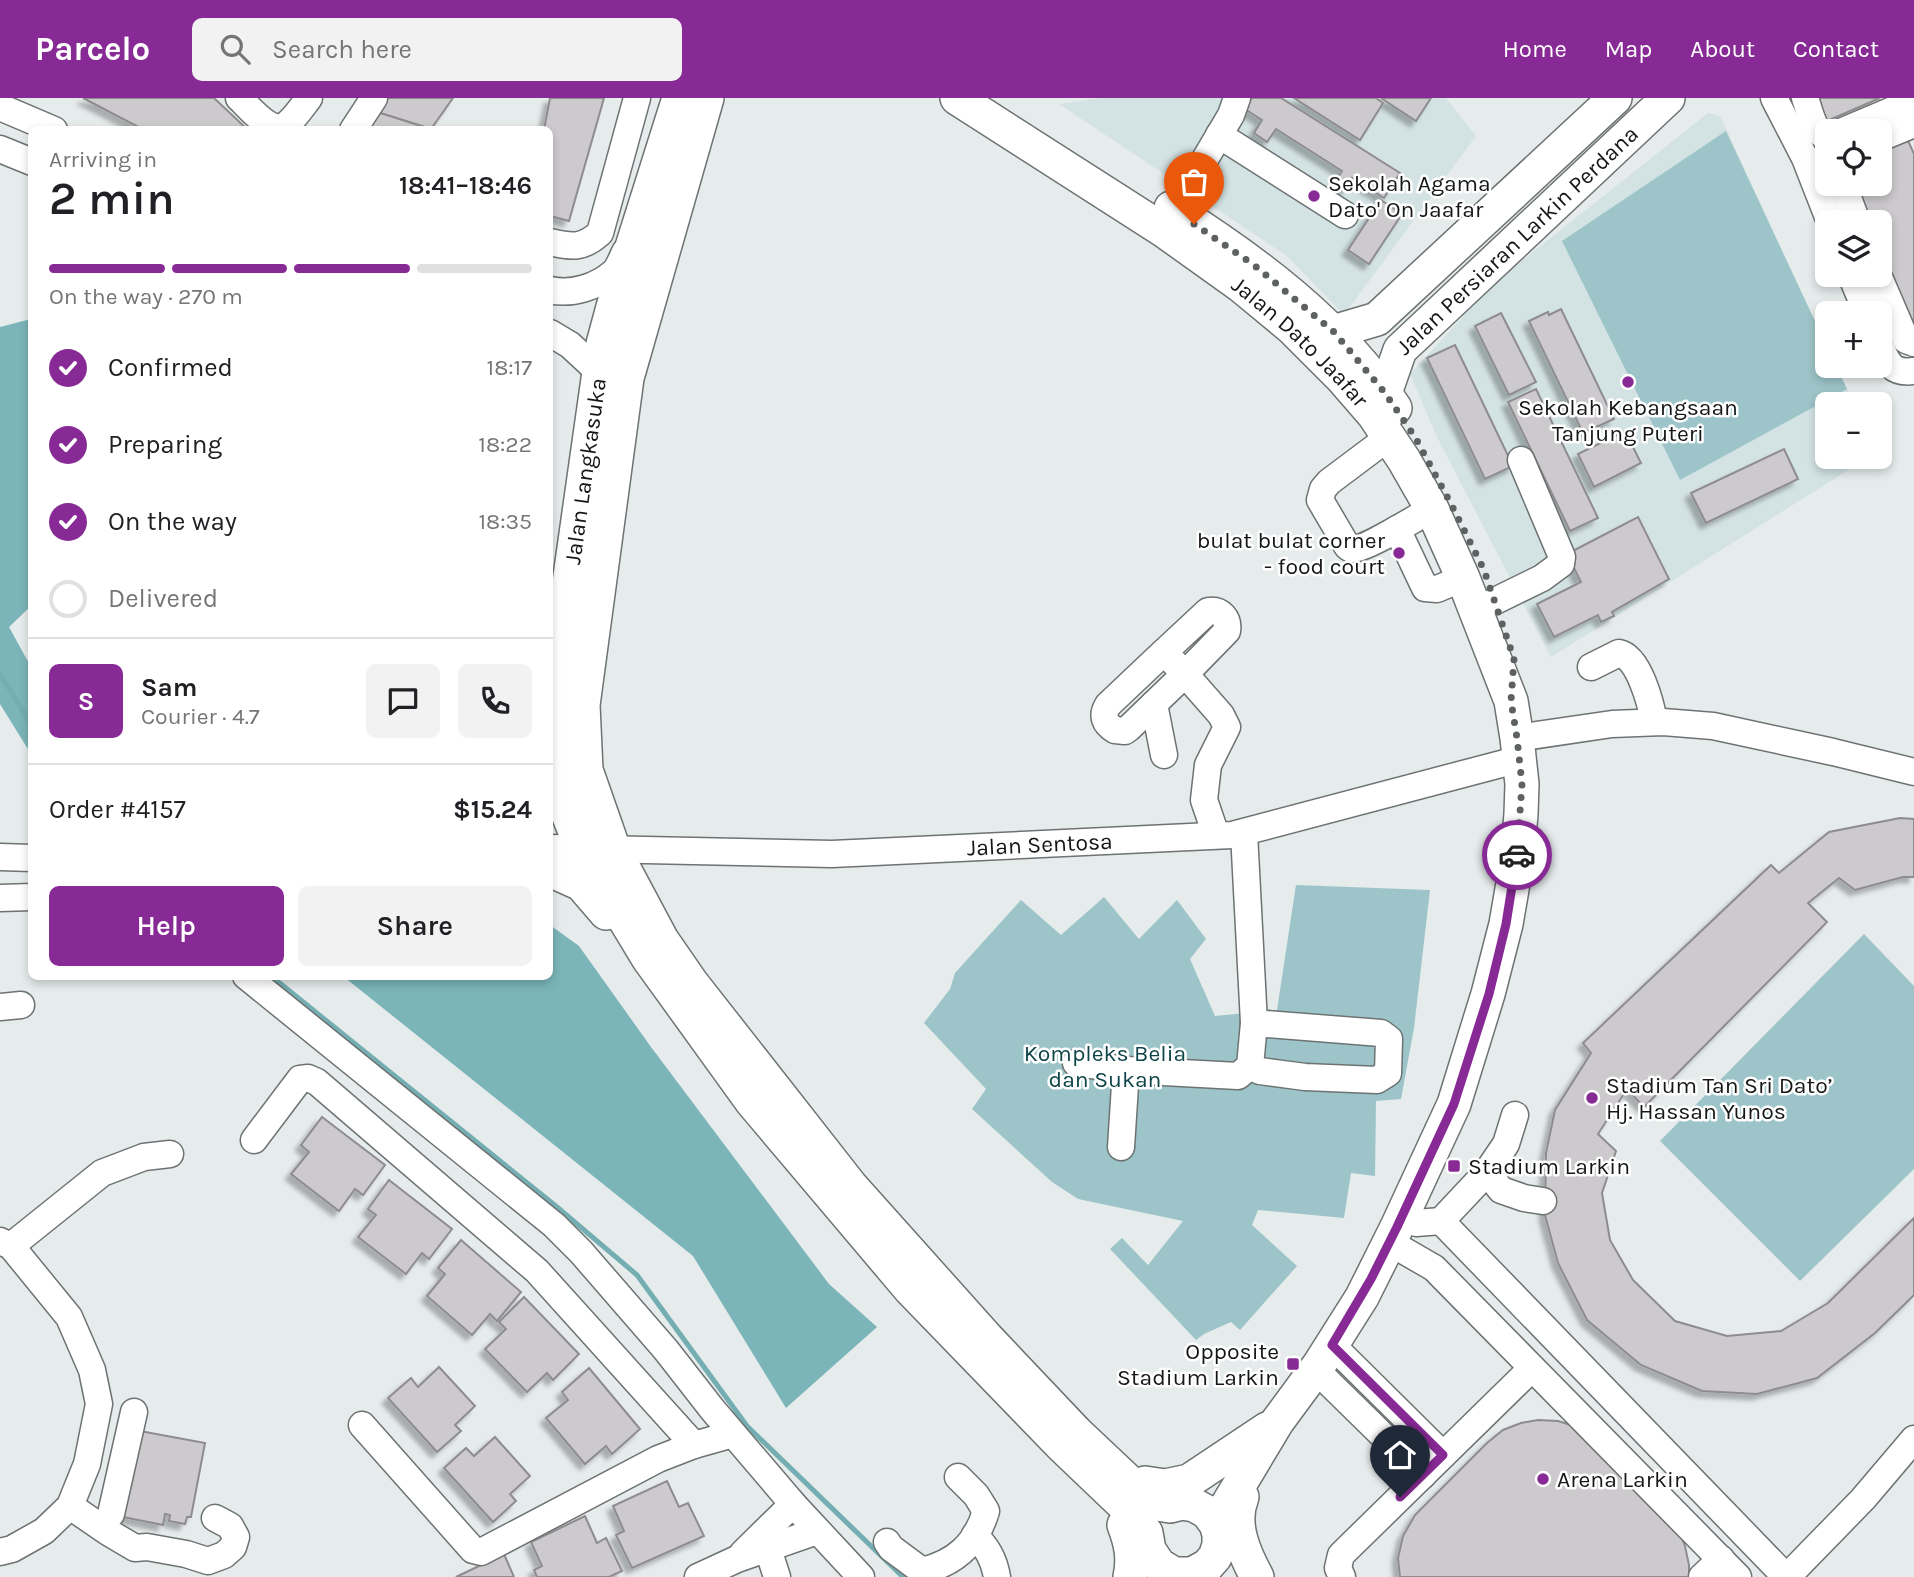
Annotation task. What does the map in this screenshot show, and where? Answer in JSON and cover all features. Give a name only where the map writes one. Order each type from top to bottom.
[{"type":"main road","name":"Jalan Langkasuka","points":[[553,698],[603,344],[679,98]]},
{"type":"main road","points":[[648,958],[598,849],[586,770],[583,705],[627,378],[707,98]]},
{"type":"main road","name":"Jalan Dato Jaafar","points":[[957,98],[1152,223],[1240,285],[1292,327],[1341,377],[1374,415],[1432,509],[1463,578],[1511,701],[1519,748],[1521,814],[1517,860],[1506,924],[1489,994],[1454,1104],[1362,1297],[1324,1357],[1271,1431],[1200,1520]]},
{"type":"main road","name":"Jalan Dato Jaafar","points":[[998,98],[1175,210],[1254,265],[1334,332],[1385,393],[1415,437],[1484,570],[1514,659],[1511,701]]},
{"type":"main road","name":"Jalan Persiaran Larkin Perdana","points":[[1334,332],[1377,319],[1615,98]]},
{"type":"main road","name":"Jalan Persiaran Larkin Perdana","points":[[1385,393],[1401,350],[1668,98]]},
{"type":"main road","name":"Jalan Langkasuka","points":[[553,743],[556,784],[598,849]]},
{"type":"main road","points":[[553,871],[581,884],[648,958],[752,1102],[911,1289],[1068,1438],[1146,1499],[1200,1520],[1215,1557],[1207,1566],[1195,1575],[1174,1574],[1146,1553],[1128,1510],[1068,1438],[986,1338],[851,1186],[691,982],[598,849]]},
{"type":"main road","points":[[1068,1438],[1146,1484],[1166,1486],[1189,1481],[1271,1431]]},
{"type":"main road","points":[[1257,1577],[1248,1559],[1238,1526],[1238,1507],[1271,1431]]},
{"type":"main road","points":[[1068,1438],[1121,1518],[1131,1542],[1133,1564],[1130,1577]]},
{"type":"main road","points":[[1146,1553],[1150,1523],[1157,1515],[1200,1520]]},
{"type":"street","points":[[239,98],[270,126]]},
{"type":"street","points":[[284,126],[309,98]]},
{"type":"street","points":[[356,126],[374,98]]},
{"type":"street","points":[[553,243],[569,246],[588,244],[600,233],[637,98]]},
{"type":"street","points":[[1175,210],[1231,115],[1237,98]]},
{"type":"street","points":[[1774,98],[1804,158],[1825,210]]},
{"type":"street","points":[[1805,98],[1815,126]]},
{"type":"street","points":[[1870,119],[1914,101]]},
{"type":"street","points":[[0,107],[45,126]]},
{"type":"street","points":[[1892,133],[1914,124]]},
{"type":"street","points":[[1219,135],[1345,215]]},
{"type":"street","points":[[0,149],[28,160]]},
{"type":"street","points":[[553,290],[569,293],[590,286],[616,271],[641,222]]},
{"type":"street","points":[[1883,287],[1906,340],[1914,343]]},
{"type":"street","points":[[553,335],[570,345],[598,371]]},
{"type":"street","points":[[1892,366],[1903,373],[1914,372]]},
{"type":"street","points":[[1389,437],[1323,489],[1321,500],[1347,546],[1352,549],[1359,548],[1432,509]]},
{"type":"street","points":[[1495,601],[1542,578],[1561,564],[1562,557],[1521,460]]},
{"type":"street","points":[[1397,529],[1425,588],[1437,589],[1463,578]]},
{"type":"street","points":[[1208,611],[1218,612],[1227,621],[1227,631],[1185,674],[1125,731],[1115,730],[1105,720],[1103,715],[1108,705],[1208,611]]},
{"type":"street","points":[[1164,652],[1221,715],[1227,727],[1208,765],[1205,800],[1216,835]]},
{"type":"street","points":[[1591,667],[1619,653],[1629,657],[1648,694],[1654,722]]},
{"type":"street","points":[[1154,704],[1164,755]]},
{"type":"street","name":"Jalan Sentosa","points":[[553,848],[832,854],[1244,833],[1519,748],[1612,724],[1654,722],[1713,726],[1914,772]]},
{"type":"street","points":[[1076,1063],[1126,1070],[1238,1076],[1250,1066],[1254,1023],[1244,833]]},
{"type":"street","points":[[0,858],[28,858]]},
{"type":"street","points":[[0,898],[28,897]]},
{"type":"street","points":[[251,980],[554,1225],[666,1350],[793,1504],[861,1577]]},
{"type":"street","points":[[1250,1066],[1261,1071],[1305,1077],[1377,1080],[1388,1073],[1389,1039],[1381,1033],[1254,1023]]},
{"type":"street","points":[[1121,1147],[1126,1070]]},
{"type":"street","points":[[254,1140],[300,1079],[308,1078],[317,1082],[537,1271],[690,1439]]},
{"type":"street","points":[[1515,1115],[1506,1144],[1487,1172],[1441,1221],[1416,1223],[1396,1229],[1532,1368],[1721,1571]]},
{"type":"street","points":[[0,1552],[12,1549],[44,1531],[70,1506],[87,1464],[99,1404],[92,1370],[69,1317],[6,1244],[102,1173],[144,1157],[170,1154]]},
{"type":"street","points":[[1487,1172],[1500,1190],[1543,1201]]},
{"type":"street","points":[[1441,1221],[1786,1577],[1863,1499],[1914,1439]]},
{"type":"street","points":[[1324,1357],[1443,1455]]},
{"type":"street","points":[[1324,1357],[1423,1475]]},
{"type":"street","points":[[1342,1577],[1338,1568],[1341,1555],[1532,1368]]},
{"type":"street","points":[[362,1425],[473,1550],[481,1552],[658,1459],[690,1439],[712,1409]]},
{"type":"street","points":[[111,1514],[134,1412]]},
{"type":"street","points":[[690,1439],[733,1434]]},
{"type":"street","points":[[887,1542],[922,1571],[942,1566],[960,1555],[975,1535],[986,1511],[976,1495],[958,1478]]},
{"type":"street","points":[[737,1559],[793,1504]]},
{"type":"street","points":[[70,1506],[135,1548],[147,1547],[208,1560],[224,1555],[233,1547],[236,1537],[230,1526],[215,1518]]},
{"type":"street","points":[[1200,1520],[1245,1577]]},
{"type":"street","points":[[698,1577],[737,1559],[817,1531]]},
{"type":"street","points":[[975,1535],[995,1562],[996,1577]]},
{"type":"street","points":[[768,1549],[777,1577]]},
{"type":"shaded area","name":"Sekolah Agama Dato' On Jaafar","points":[[1100,98],[1446,98],[1476,136],[1344,315],[1287,256],[1059,104]]},
{"type":"shaded area","name":"Sekolah Kebangsaan Tanjung Puteri","points":[[1708,113],[1720,116],[1815,321],[1815,378],[1842,378],[1848,392],[1815,392],[1815,469],[1850,469],[1551,657],[1437,437],[1410,374],[1494,283]]},
{"type":"shaded area","points":[[28,320],[28,609],[9,627],[28,662],[28,749],[0,704],[0,327]]},
{"type":"shaded area","points":[[553,927],[579,946],[651,1047],[829,1284],[877,1327],[786,1408],[693,1256],[348,980],[553,980]]},
{"type":"green space","points":[[1726,131],[1815,321],[1815,378],[1842,378],[1847,389],[1841,392],[1815,392],[1815,406],[1680,480],[1562,241]]},
{"type":"green space","name":"Kompleks Belia dan Sukan","points":[[1296,885],[1430,890],[1414,1028],[1401,1099],[1376,1101],[1375,1176],[1351,1173],[1344,1218],[1258,1210],[1252,1225],[1297,1266],[1240,1330],[1231,1322],[1196,1340],[1110,1249],[1122,1238],[1148,1265],[1183,1221],[1078,1199],[1052,1182],[972,1109],[986,1089],[924,1023],[950,989],[955,973],[1021,900],[1061,935],[1104,897],[1139,939],[1177,900],[1206,939],[1190,959],[1215,1016],[1277,1010]]},
{"type":"green space","points":[[1864,934],[1914,986],[1914,1169],[1800,1281],[1660,1141]]},
{"type":"building","points":[[83,98],[214,98],[244,126],[136,126]]},
{"type":"building","points":[[387,98],[453,98],[433,126],[421,126],[377,112]]},
{"type":"building","points":[[550,98],[604,98],[569,221],[553,217],[553,126],[545,126]]},
{"type":"building","points":[[1252,98],[1281,98],[1400,173],[1384,198],[1352,178],[1345,190],[1334,183],[1342,171],[1276,129],[1267,142],[1254,133],[1262,120],[1245,109]]},
{"type":"building","points":[[1294,98],[1376,98],[1383,103],[1360,140]]},
{"type":"building","points":[[1381,98],[1431,98],[1416,121]]},
{"type":"building","points":[[1817,98],[1880,98],[1832,119],[1826,119]]},
{"type":"building","points":[[377,112],[421,126],[369,126]]},
{"type":"building","points":[[1906,136],[1914,154],[1914,325],[1892,275],[1892,210],[1863,210],[1856,196],[1892,196],[1892,142]]},
{"type":"building","points":[[1381,200],[1402,214],[1369,264],[1348,250]]},
{"type":"building","points":[[1561,309],[1614,419],[1583,433],[1529,321]]},
{"type":"building","points":[[1501,313],[1536,382],[1509,395],[1475,326]]},
{"type":"building","points":[[1455,345],[1513,466],[1485,479],[1427,358]]},
{"type":"building","points":[[1536,389],[1598,518],[1570,531],[1508,402]]},
{"type":"building","points":[[1625,431],[1641,463],[1594,487],[1578,454]]},
{"type":"building","points":[[1784,449],[1798,479],[1706,523],[1691,493]]},
{"type":"building","points":[[1638,517],[1669,579],[1612,612],[1614,616],[1601,622],[1598,615],[1554,637],[1537,604],[1581,582],[1567,554]]},
{"type":"building","name":"Stadium Tan Sri Dato’ Hj. Hassan Yunos","points":[[1900,818],[1914,819],[1914,877],[1903,877],[1855,890],[1839,878],[1808,903],[1827,922],[1644,1107],[1627,1089],[1598,1134],[1616,1151],[1602,1193],[1610,1240],[1633,1280],[1675,1321],[1727,1336],[1781,1331],[1828,1303],[1914,1218],[1914,1295],[1875,1333],[1817,1378],[1757,1394],[1702,1391],[1641,1365],[1587,1320],[1558,1263],[1545,1215],[1546,1153],[1555,1110],[1591,1053],[1583,1043],[1771,865],[1779,873],[1829,832]]},
{"type":"building","points":[[322,1117],[385,1165],[363,1195],[355,1189],[339,1211],[291,1174],[309,1152],[301,1145]]},
{"type":"building","points":[[389,1180],[452,1229],[429,1259],[422,1253],[406,1274],[358,1237],[376,1215],[368,1209]]},
{"type":"building","points":[[461,1240],[521,1292],[497,1321],[490,1314],[472,1335],[427,1296],[445,1274],[438,1268]]},
{"type":"building","points":[[524,1297],[579,1354],[553,1380],[547,1373],[527,1392],[485,1349],[506,1329],[499,1322]]},
{"type":"building","points":[[439,1367],[475,1406],[455,1425],[461,1431],[437,1452],[388,1398],[411,1378],[418,1387]]},
{"type":"building","points":[[589,1368],[640,1429],[612,1454],[606,1446],[585,1464],[546,1418],[568,1400],[562,1392]]},
{"type":"building","name":"Arena Larkin","points":[[1538,1420],[1558,1421],[1574,1426],[1678,1526],[1685,1546],[1689,1577],[1400,1577],[1398,1558],[1403,1536],[1415,1515],[1503,1430]]},
{"type":"building","points":[[140,1431],[205,1443],[191,1517],[187,1517],[185,1524],[169,1521],[170,1515],[165,1514],[163,1525],[123,1517]]},
{"type":"building","points":[[495,1437],[530,1476],[510,1494],[516,1501],[493,1522],[444,1468],[466,1448],[474,1456]]},
{"type":"building","points":[[667,1481],[679,1507],[688,1503],[704,1536],[632,1568],[616,1535],[624,1531],[613,1506]]},
{"type":"building","points":[[585,1516],[597,1543],[606,1538],[622,1571],[609,1577],[537,1577],[534,1570],[542,1566],[531,1542]]},
{"type":"building","points":[[504,1554],[514,1577],[456,1577]]},
{"type":"waterway","points":[[0,674],[28,720]]},
{"type":"waterway","points":[[276,980],[637,1275],[747,1426],[903,1577]]},
{"type":"way so far","points":[[1194,224],[1254,265],[1334,332],[1385,393],[1415,437],[1451,504],[1484,570],[1514,659],[1511,701],[1522,784],[1517,855]]},
{"type":"place","name":"Sekolah Agama Dato' On Jaafar","points":[[1314,196]]},
{"type":"place","name":"Sekolah Kebangsaan Tanjung Puteri","points":[[1628,382]]},
{"type":"place","name":"bulat bulat corner - food court","points":[[1399,553]]},
{"type":"place","name":"Stadium Tan Sri Dato’ Hj. Hassan Yunos","points":[[1592,1098]]},
{"type":"place","name":"Stadium Larkin","points":[[1454,1166]]},
{"type":"place","name":"Opposite Stadium Larkin","points":[[1293,1364]]},
{"type":"place","name":"Arena Larkin","points":[[1543,1479]]},
{"type":"route","points":[[1400,1497],[1443,1455],[1332,1345],[1362,1297],[1454,1104],[1489,994],[1506,924],[1517,855]]}]
